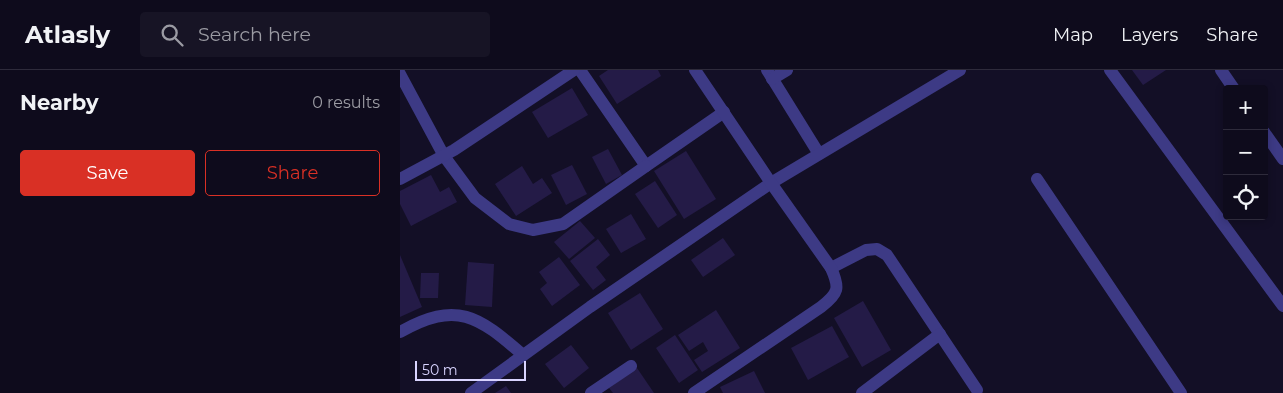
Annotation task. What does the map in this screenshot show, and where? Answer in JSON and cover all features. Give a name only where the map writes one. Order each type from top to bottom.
[{"type":"street","points":[[400,179],[444,156],[574,70]]},
{"type":"street","points":[[580,70],[646,166]]},
{"type":"street","points":[[694,393],[831,299],[836,290],[837,283],[831,268],[695,70]]},
{"type":"street","points":[[787,70],[770,75],[819,154]]},
{"type":"street","points":[[471,393],[590,307],[771,183],[960,70]]},
{"type":"street","points":[[1110,70],[1283,306]]},
{"type":"street","points":[[1221,70],[1231,85]]},
{"type":"street","points":[[400,74],[405,94],[444,156],[475,198],[509,224],[534,230],[563,224],[724,112]]},
{"type":"street","points":[[1268,137],[1283,158]]},
{"type":"street","points":[[1037,179],[1181,393]]},
{"type":"street","points":[[831,268],[866,250],[877,249],[887,255],[977,390]]},
{"type":"street","points":[[400,332],[427,319],[448,314],[469,316],[486,325],[522,356]]},
{"type":"street","points":[[862,393],[940,334]]},
{"type":"street","points":[[591,393],[630,366]]},
{"type":"building","points":[[608,70],[658,70],[661,76],[617,104],[599,76]]},
{"type":"building","points":[[1132,70],[1166,70],[1143,85]]},
{"type":"building","points":[[572,88],[588,115],[548,138],[532,112]]},
{"type":"building","points":[[608,149],[622,175],[606,184],[592,157]]},
{"type":"building","points":[[686,151],[716,199],[684,219],[654,171]]},
{"type":"building","points":[[572,165],[587,194],[566,205],[551,175]]},
{"type":"building","points":[[522,166],[533,184],[542,178],[552,193],[516,216],[495,184]]},
{"type":"building","points":[[431,175],[440,192],[449,187],[457,202],[411,226],[400,204],[400,191]]},
{"type":"building","points":[[655,181],[677,215],[658,228],[635,194]]},
{"type":"building","points":[[631,214],[646,239],[621,253],[606,229]]},
{"type":"building","points":[[580,221],[595,238],[569,259],[554,242]]},
{"type":"building","points":[[723,238],[735,255],[703,277],[691,260]]},
{"type":"building","points":[[598,239],[610,255],[596,267],[606,280],[593,290],[570,261]]},
{"type":"building","points":[[400,255],[422,307],[400,317]]},
{"type":"building","points":[[559,257],[580,285],[552,306],[540,289],[547,283],[539,272]]},
{"type":"building","points":[[468,262],[494,264],[492,307],[465,305]]},
{"type":"building","points":[[421,273],[439,273],[438,298],[420,298]]},
{"type":"building","points":[[640,293],[663,329],[631,350],[608,313]]},
{"type":"building","points":[[863,301],[891,350],[862,367],[834,318]]},
{"type":"building","points":[[716,310],[740,348],[702,372],[694,360],[708,351],[703,342],[689,351],[678,335]]},
{"type":"building","points":[[832,326],[849,357],[808,380],[791,348]]},
{"type":"building","points":[[675,335],[698,370],[679,383],[656,348]]},
{"type":"building","points":[[571,345],[589,368],[564,388],[545,364]]},
{"type":"building","points":[[637,368],[654,393],[613,393],[609,388]]},
{"type":"building","points":[[754,371],[765,393],[723,393],[720,387]]},
{"type":"building","points":[[506,386],[511,393],[495,393]]}]
